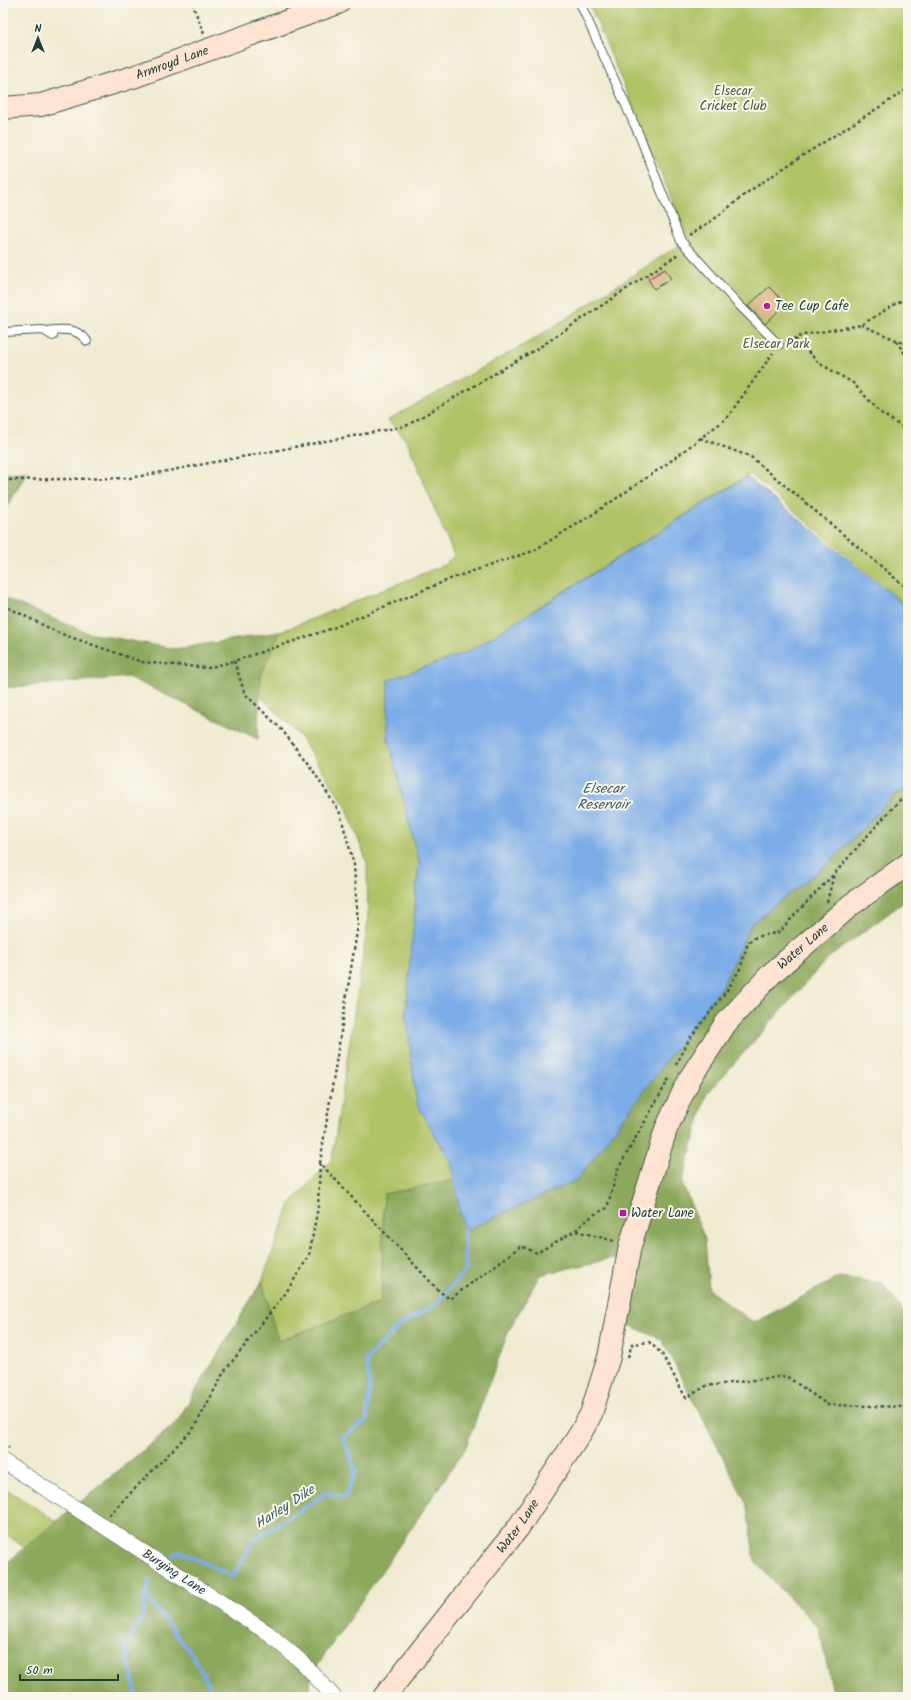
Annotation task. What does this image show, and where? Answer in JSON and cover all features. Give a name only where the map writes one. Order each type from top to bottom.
[{"type":"street","name":"Armroyd Lane","points":[[3,108],[41,105],[133,77],[338,3]]},
{"type":"street","name":"Water Lane","points":[[384,1697],[518,1528],[580,1434],[591,1414],[609,1357],[630,1246],[666,1129],[690,1078],[726,1023],[771,974],[821,929],[893,873],[908,864]]},
{"type":"street","name":"Burying Lane","points":[[3,1461],[268,1633],[303,1663],[334,1697]]},
{"type":"lane","points":[[580,3],[640,137],[681,241],[686,249],[779,345]]},
{"type":"lane","points":[[3,332],[67,330],[80,333],[87,340]]},
{"type":"lane","points":[[46,331],[53,336]]},
{"type":"path","points":[[192,3],[210,50]]},
{"type":"path","points":[[681,241],[713,220],[748,192],[908,89]]},
{"type":"path","points":[[3,480],[130,478],[406,426],[540,347],[686,249]]},
{"type":"path","points":[[3,606],[60,633],[142,662],[208,668],[234,661],[332,628],[455,577],[533,551],[595,513],[727,418],[779,345],[795,338],[861,325],[899,302],[908,301]]},
{"type":"path","points":[[861,325],[908,345]]},
{"type":"path","points":[[795,338],[819,364],[853,383],[881,413],[908,431]]},
{"type":"path","points":[[896,340],[908,358]]},
{"type":"path","points":[[700,438],[750,457],[908,589]]},
{"type":"path","points":[[102,1525],[108,1516],[194,1428],[224,1372],[286,1291],[309,1256],[318,1208],[320,1162],[358,925],[354,865],[340,813],[312,769],[282,730],[245,694],[234,661]]},
{"type":"path","points":[[320,1162],[439,1291],[450,1299]]},
{"type":"path","points":[[576,1230],[630,1246]]},
{"type":"path","points":[[627,1358],[632,1344],[649,1342],[662,1354],[686,1398],[706,1386],[786,1376],[828,1405],[908,1407]]},
{"type":"green space","name":"Elsecar Park","points":[[589,3],[908,3],[908,607],[750,474],[468,652],[388,680],[388,737],[419,862],[406,1013],[417,1104],[451,1162],[455,1180],[384,1194],[381,1302],[278,1341],[262,1281],[290,1204],[332,1159],[368,921],[367,863],[346,806],[299,735],[259,695],[260,677],[280,632],[444,565],[454,556],[407,441],[388,420],[536,338],[678,246],[690,242]]},
{"type":"green space","points":[[27,472],[3,515],[3,473]]},
{"type":"green space","points":[[3,598],[88,633],[175,649],[280,632],[260,677],[258,739],[128,677],[3,688]]},
{"type":"green space","points":[[908,788],[908,899],[828,958],[706,1095],[682,1183],[705,1239],[709,1290],[754,1323],[839,1277],[882,1283],[908,1318],[908,1697],[834,1697],[819,1628],[755,1562],[746,1502],[662,1340],[627,1324],[640,1264],[613,1258],[540,1275],[509,1330],[465,1449],[313,1672],[307,1697],[5,1697],[3,1690],[3,1566],[176,1423],[262,1281],[278,1341],[381,1302],[384,1194],[455,1180],[464,1231],[577,1180],[723,985],[751,924],[829,863],[897,793]]},
{"type":"green space","points":[[3,1487],[58,1522],[25,1548],[3,1532]]},
{"type":"water","name":"Elsecar Reservoir","points":[[747,477],[908,608],[908,788],[897,793],[829,863],[751,924],[723,985],[577,1180],[464,1231],[451,1162],[417,1104],[406,1013],[419,862],[388,737],[388,680],[468,652]]},
{"type":"building","points":[[665,269],[671,279],[654,289],[648,279]]},
{"type":"building","name":"Tee Cup Cafe","points":[[769,287],[786,304],[765,324],[748,306]]},
{"type":"waterway","name":"Harley Dike","points":[[174,1555],[180,1551],[233,1577],[254,1540],[327,1493],[345,1498],[356,1472],[343,1437],[367,1420],[370,1384],[366,1360],[400,1325],[435,1305],[466,1270],[464,1231]]},
{"type":"waterway","name":"Harley Dike","points":[[137,1697],[125,1645],[143,1619],[145,1594],[150,1581]]},
{"type":"waterway","points":[[145,1594],[193,1656],[216,1697]]},
{"type":"place","name":"Tee Cup Cafe","points":[[767,306]]},
{"type":"place","name":"Water Lane","points":[[623,1213]]},
{"type":"park label","name":"Elsecar Cricket Club","points":[[733,98]]}]
